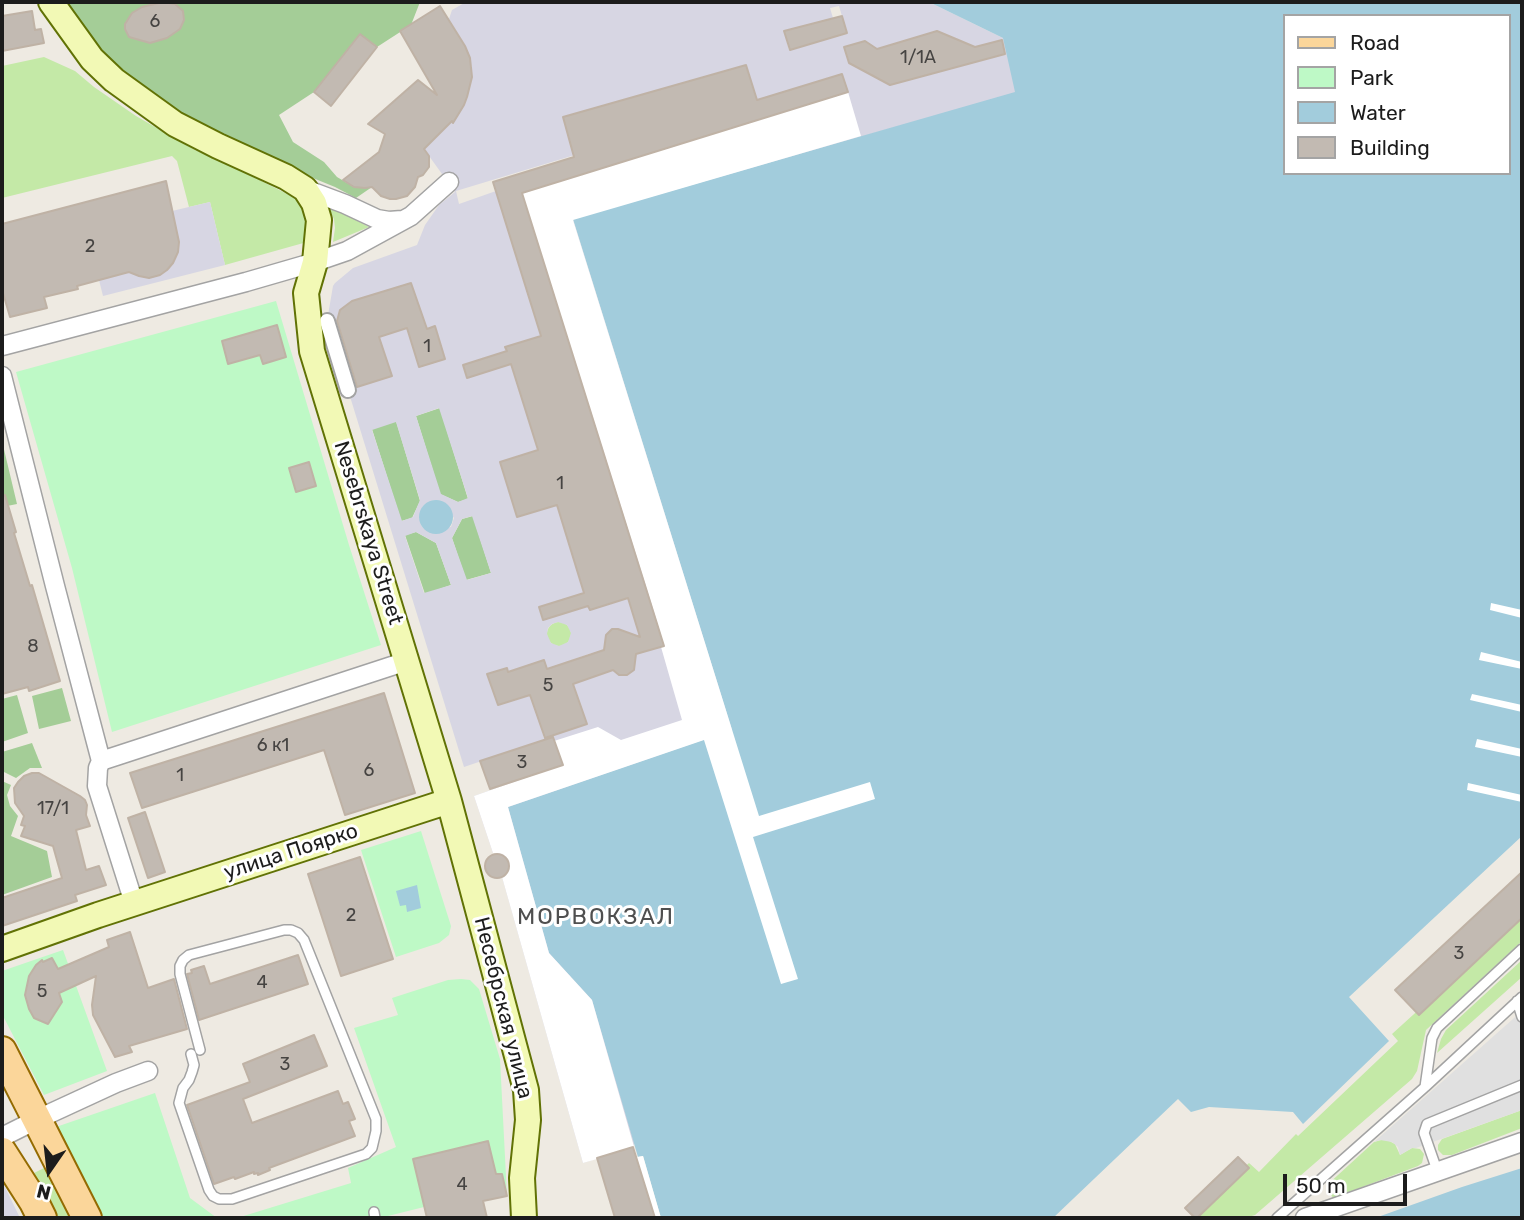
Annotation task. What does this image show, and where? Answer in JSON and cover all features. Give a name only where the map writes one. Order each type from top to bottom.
[{"type":"main road","points":[[51,2],[92,59],[114,80],[175,124],[286,177],[305,189]]},
{"type":"main road","name":"Nesebrskaya Street","points":[[305,189],[314,203],[319,220],[315,262],[306,293],[312,351],[449,801]]},
{"type":"main road","name":"улица Поярко","points":[[2,949],[134,903],[449,801]]},
{"type":"main road","name":"Несебрская улица","points":[[449,801],[526,1090],[528,1119],[522,1178],[524,1218]]},
{"type":"main road","points":[[2,1051],[87,1218]]},
{"type":"main road","points":[[2,1152],[42,1218]]},
{"type":"main road","points":[[510,1218],[522,1178]]},
{"type":"street","points":[[2,346],[315,262],[347,251],[411,216],[449,182]]},
{"type":"street","points":[[305,189],[377,219],[389,221],[411,216]]},
{"type":"street","points":[[327,321],[348,390]]},
{"type":"street","points":[[2,376],[102,761]]},
{"type":"street","points":[[134,903],[97,786],[98,768],[102,761],[407,661]]},
{"type":"street","points":[[2,1138],[37,1119],[148,1071]]},
{"type":"street","points":[[1305,1218],[1522,1142]]},
{"type":"lane","points":[[191,1054],[194,1065],[179,1103],[213,1196],[232,1199],[366,1154],[372,1148],[376,1119],[298,933],[284,930],[189,956],[183,960],[180,974],[200,1050]]},
{"type":"lane","points":[[1424,1087],[1432,1038],[1437,1028],[1522,949]]},
{"type":"lane","points":[[1278,1218],[1520,999]]},
{"type":"lane","points":[[1520,999],[1522,1017]]},
{"type":"lane","points":[[1438,1173],[1424,1133],[1427,1124],[1522,1084]]},
{"type":"green space","points":[[63,2],[420,2],[411,25],[377,47],[360,34],[314,92],[279,115],[293,142],[324,162],[337,177],[354,187],[372,187],[356,198],[276,163],[179,113],[140,86],[115,63],[86,33]]},
{"type":"green space","points":[[44,57],[75,71],[136,116],[195,150],[295,198],[303,209],[308,225],[307,242],[225,265],[210,202],[189,207],[177,161],[172,156],[2,198],[2,66]]},
{"type":"green space","points":[[327,205],[369,227],[333,242],[334,219]]},
{"type":"green space","points":[[276,301],[381,645],[112,732],[72,568],[16,372]]},
{"type":"green space","points":[[440,408],[468,499],[458,502],[440,494],[416,416]]},
{"type":"green space","points":[[396,421],[420,501],[412,518],[401,521],[372,429]]},
{"type":"green space","points":[[2,441],[17,504],[2,507]]},
{"type":"green space","points":[[473,516],[491,573],[466,580],[452,538],[462,519]]},
{"type":"green space","points":[[416,532],[436,543],[451,585],[425,594],[405,535]]},
{"type":"green space","points":[[559,622],[568,625],[571,634],[568,643],[559,646],[550,643],[547,634],[550,625]]},
{"type":"green space","points":[[62,688],[71,721],[39,729],[32,696]]},
{"type":"green space","points":[[17,695],[28,733],[2,742],[2,699]]},
{"type":"green space","points":[[32,743],[42,768],[30,768],[16,778],[2,771],[2,752]]},
{"type":"green space","points":[[2,781],[11,785],[7,795],[10,806],[18,816],[11,836],[47,851],[52,877],[2,895]]},
{"type":"green space","points":[[421,831],[451,926],[449,935],[439,943],[396,957],[361,850]]},
{"type":"green space","points":[[1522,916],[1522,941],[1426,1030],[1417,1071],[1412,1079],[1255,1215],[1245,1218],[1190,1218],[1249,1163],[1259,1172],[1296,1134],[1298,1136],[1398,1041],[1392,1034]]},
{"type":"green space","points":[[63,950],[107,1071],[44,1095],[2,1014],[2,971]]},
{"type":"green space","points":[[1522,960],[1522,977],[1437,1053],[1446,1030]]},
{"type":"green space","points":[[448,980],[470,980],[479,989],[500,1059],[507,1196],[496,1174],[414,1159],[424,1207],[380,1218],[237,1218],[351,1183],[348,1168],[396,1147],[354,1028],[398,1015],[392,998]]},
{"type":"green space","points":[[155,1093],[190,1198],[217,1218],[102,1218],[56,1127]]},
{"type":"green space","points":[[1522,1110],[1522,1128],[1452,1155],[1443,1155],[1438,1150],[1442,1139]]},
{"type":"green space","points":[[1385,1139],[1395,1144],[1400,1155],[1412,1148],[1420,1149],[1424,1154],[1422,1163],[1333,1198],[1326,1186],[1374,1142]]},
{"type":"green space","points":[[46,1167],[73,1218],[58,1218],[34,1173]]},
{"type":"shaded area","points":[[466,2],[929,2],[1003,38],[1334,2],[1292,14],[1282,14],[1282,17],[573,219],[759,816],[633,1147],[583,1163],[502,877],[508,872],[509,862],[503,854],[493,853],[474,796],[562,765],[552,737],[464,767],[348,390],[391,376],[379,337],[424,323],[411,283],[352,301],[340,310],[336,324],[327,321],[335,283],[353,268],[417,245],[425,225],[439,205],[455,192],[424,149],[458,114],[470,86],[472,68],[465,46],[449,19],[452,10]],"holes":[[[839,6],[847,33],[789,50],[784,31],[833,18],[830,8]],[[937,31],[975,47],[1002,40],[1005,53],[890,85],[844,47],[865,41],[877,49]],[[746,65],[752,85],[569,138],[564,117]],[[842,74],[848,92],[522,193],[664,645],[644,651],[628,598],[590,610],[588,606],[542,619],[539,607],[584,593],[557,505],[517,517],[500,463],[538,450],[511,364],[467,378],[463,365],[507,351],[506,348],[541,336],[496,191],[459,204],[456,191]],[[435,326],[445,359],[420,367],[409,334]],[[439,408],[468,498],[458,502],[441,494],[416,416]],[[396,422],[420,500],[413,517],[402,521],[372,430]],[[433,500],[442,501],[454,518],[451,527],[424,529],[419,516],[422,508]],[[472,516],[491,573],[467,580],[452,538],[462,519]],[[416,532],[436,543],[451,585],[424,593],[405,536]],[[558,622],[567,625],[571,633],[568,642],[559,646],[551,643],[547,634],[548,628]],[[612,629],[634,670],[627,675],[619,674],[605,643],[606,635]],[[592,653],[600,674],[524,667],[544,660],[547,669]],[[507,668],[517,699],[498,705],[488,674]],[[579,701],[586,724],[544,738],[537,714]]]},
{"type":"shaded area","points":[[210,202],[225,265],[103,296],[99,280],[129,272],[150,278],[167,270],[178,252],[172,211]]},
{"type":"shaded area","points":[[1522,1011],[1522,1110],[1412,1148],[1400,1155],[1398,1147],[1392,1142],[1374,1142]]},
{"type":"shaded area","points":[[2,1181],[20,1218],[2,1218]]},
{"type":"water","points":[[929,2],[1522,2],[1522,836],[1349,997],[1389,1041],[1303,1124],[1293,1112],[1209,1107],[1191,1112],[1178,1099],[1053,1218],[661,1218],[643,1156],[638,1157],[592,1000],[549,953],[508,807],[732,730],[573,219],[1015,92],[1003,38]]},
{"type":"water","points":[[436,500],[448,505],[453,517],[448,529],[436,534],[424,529],[419,517],[424,505]]},
{"type":"water","points":[[417,885],[421,908],[407,912],[406,905],[400,906],[396,891]]},
{"type":"water","points":[[1522,1168],[1522,1218],[1375,1218],[1462,1187]]},
{"type":"pier","points":[[848,92],[861,136],[573,220],[759,816],[870,782],[875,799],[753,837],[798,979],[781,984],[704,740],[508,807],[549,953],[592,1000],[637,1157],[643,1156],[661,1218],[615,1218],[597,1159],[583,1163],[502,877],[508,872],[509,862],[503,854],[493,853],[474,796],[562,765],[554,741],[598,727],[621,740],[682,720],[661,647],[664,645],[522,193]]},
{"type":"pier","points":[[1491,603],[1522,610],[1522,618],[1490,610]]},
{"type":"pier","points":[[1481,652],[1522,662],[1522,669],[1479,660]]},
{"type":"pier","points":[[1472,694],[1522,705],[1522,712],[1470,700]]},
{"type":"pier","points":[[1477,739],[1522,749],[1522,757],[1475,747]]},
{"type":"pier","points":[[1468,783],[1522,795],[1522,802],[1467,790]]},
{"type":"building","points":[[163,2],[175,4],[183,11],[184,20],[180,29],[167,38],[150,43],[129,37],[125,24],[132,13],[142,7]]},
{"type":"building","points":[[440,6],[470,58],[472,77],[464,105],[453,123],[452,121],[424,149],[429,156],[429,167],[418,177],[415,187],[407,196],[390,199],[381,196],[372,187],[354,187],[343,180],[379,152],[385,134],[368,124],[418,80],[437,95],[400,31]]},
{"type":"building","points":[[32,11],[35,30],[41,29],[44,43],[2,51],[2,16]]},
{"type":"building","points":[[842,16],[847,33],[790,50],[784,31]]},
{"type":"building","points":[[937,31],[975,47],[1002,40],[1005,54],[890,85],[849,63],[844,47],[865,41],[877,49]]},
{"type":"building","points":[[360,34],[377,47],[331,106],[314,92]]},
{"type":"building","points":[[746,65],[757,100],[842,74],[848,92],[522,193],[664,646],[636,654],[634,670],[627,675],[619,675],[613,670],[573,684],[587,724],[545,738],[530,695],[498,705],[487,674],[507,668],[508,672],[544,660],[547,669],[604,650],[606,635],[612,629],[640,637],[628,598],[590,610],[588,606],[543,620],[539,607],[584,593],[557,505],[517,517],[500,462],[538,450],[511,364],[467,378],[463,365],[507,351],[505,347],[541,336],[493,182],[574,157],[563,117]]},
{"type":"building","points":[[166,181],[179,242],[178,252],[167,270],[149,278],[129,272],[77,286],[78,289],[44,297],[47,308],[10,317],[2,293],[2,224]]},
{"type":"building","points":[[411,283],[427,329],[435,326],[445,359],[419,367],[407,328],[379,337],[392,376],[357,387],[337,321],[340,310],[352,301]]},
{"type":"building","points":[[277,325],[286,357],[263,364],[260,355],[228,364],[222,341]]},
{"type":"building","points":[[309,462],[316,486],[296,492],[289,468]]},
{"type":"building","points":[[5,495],[16,532],[14,533],[60,681],[29,691],[28,687],[2,694],[2,496]]},
{"type":"building","points":[[384,693],[415,793],[345,815],[324,750],[142,808],[130,773]]},
{"type":"building","points":[[553,737],[563,765],[490,789],[480,761]]},
{"type":"building","points":[[39,773],[85,800],[90,826],[76,830],[86,870],[99,866],[106,885],[75,895],[77,901],[2,926],[2,898],[62,878],[53,846],[21,836],[25,826],[21,825],[24,816],[15,803],[14,788],[24,776]]},
{"type":"building","points":[[145,812],[165,872],[148,878],[128,818]]},
{"type":"building","points":[[497,854],[506,857],[509,866],[506,875],[497,878],[488,875],[485,866],[488,857]]},
{"type":"building","points":[[360,857],[393,959],[341,976],[308,874]]},
{"type":"building","points":[[1522,872],[1522,918],[1419,1015],[1395,990]]},
{"type":"building","points":[[130,932],[148,988],[174,979],[187,1029],[129,1046],[132,1052],[115,1057],[93,1015],[96,976],[59,993],[62,1002],[48,1024],[34,1018],[25,995],[29,976],[36,965],[42,960],[43,962],[52,958],[58,969],[109,947],[107,940]]},
{"type":"building","points":[[298,955],[308,984],[199,1020],[187,974],[192,973],[191,970],[204,966],[210,984]]},
{"type":"building","points":[[314,1035],[327,1066],[243,1099],[252,1123],[338,1091],[343,1104],[348,1102],[355,1119],[349,1121],[355,1136],[269,1168],[270,1170],[258,1175],[254,1172],[214,1184],[187,1105],[250,1082],[243,1064]]},
{"type":"building","points":[[488,1141],[496,1174],[502,1174],[507,1196],[483,1201],[487,1218],[427,1218],[413,1159]]},
{"type":"building","points":[[633,1147],[655,1218],[615,1218],[597,1158]]},
{"type":"building","points":[[1238,1157],[1249,1168],[1195,1218],[1185,1208]]},
{"type":"district","name":"МОРВОКЗАЛ","points":[[596,917]]}]
